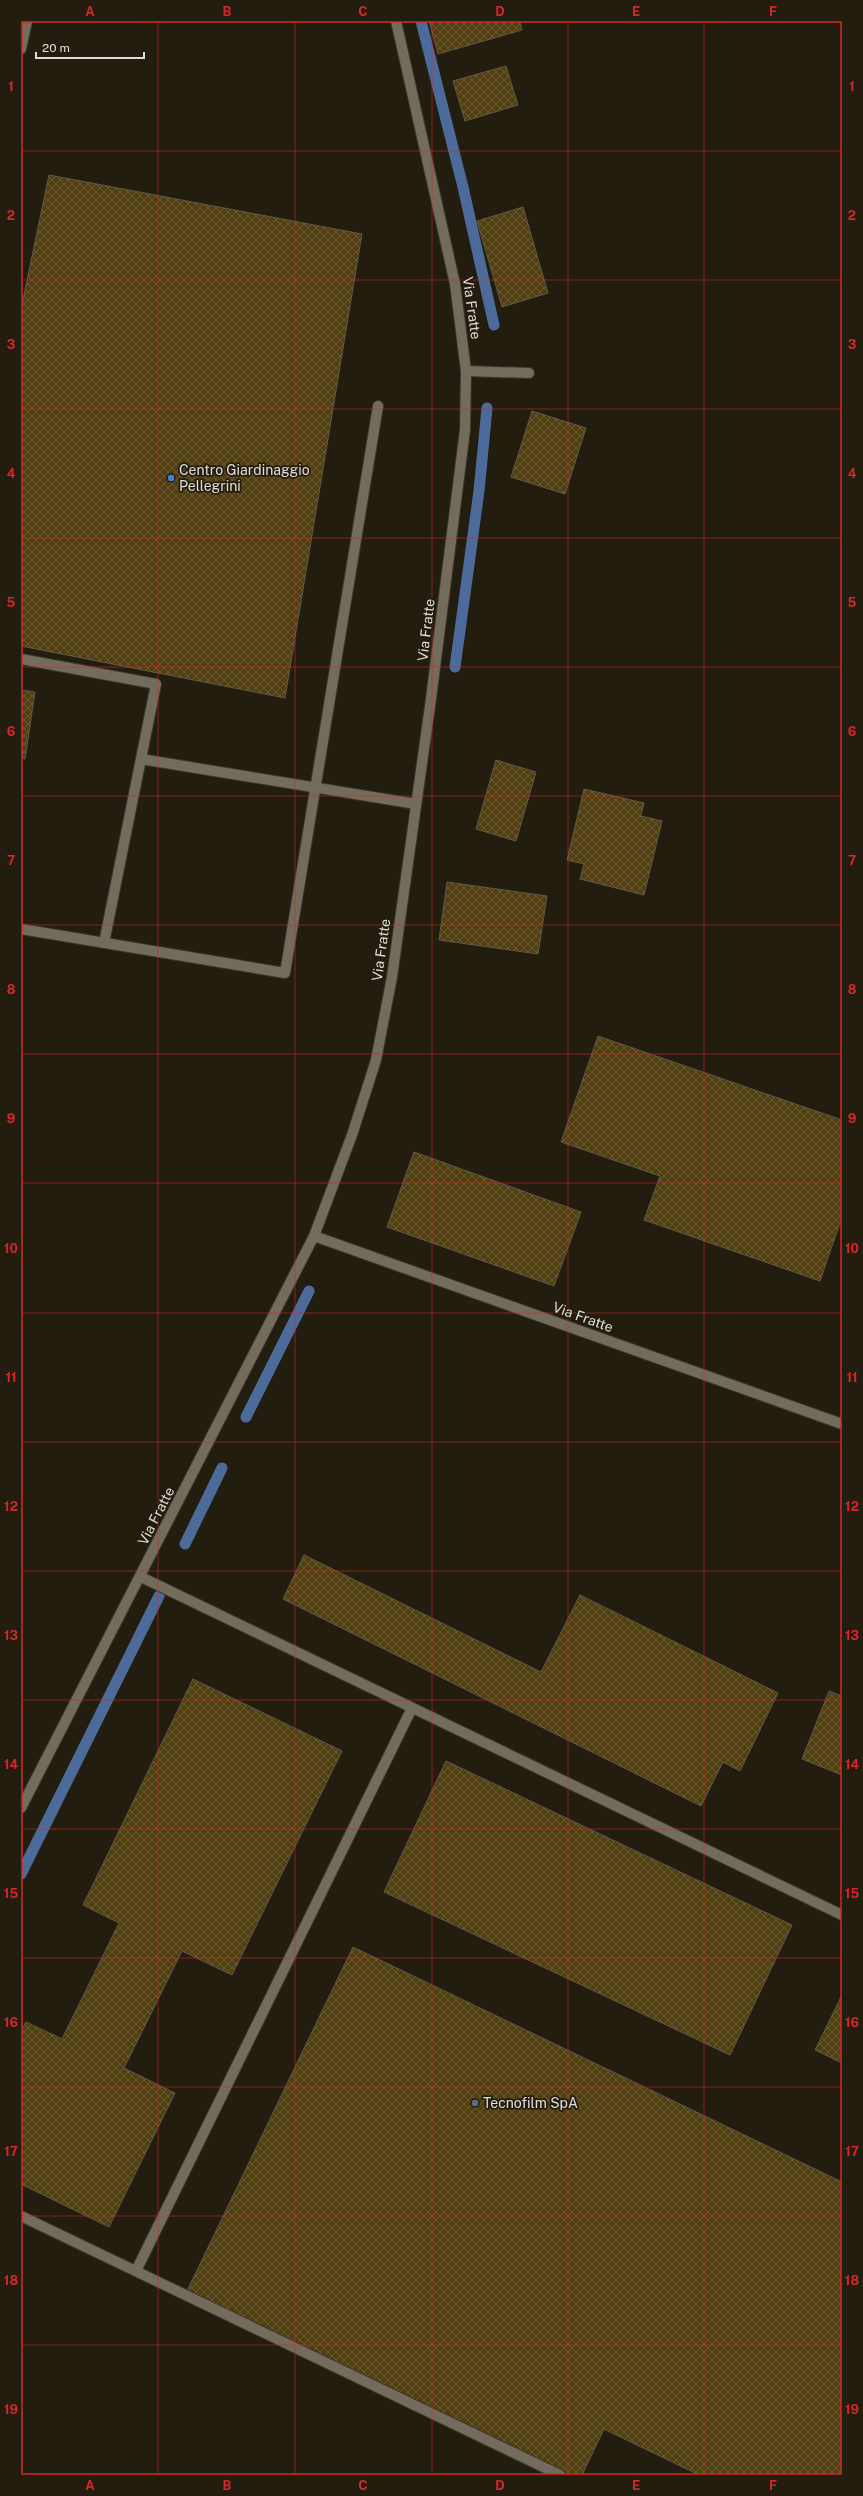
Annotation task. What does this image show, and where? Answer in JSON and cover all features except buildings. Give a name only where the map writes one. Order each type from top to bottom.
[{"type":"street","points":[[21,48],[27,21]]},
{"type":"street","name":"Via Fratte","points":[[21,1808],[141,1577],[314,1236],[352,1135],[376,1060],[392,977],[465,430],[466,371],[455,284],[396,21]]},
{"type":"street","points":[[466,371],[529,373]]},
{"type":"street","points":[[21,929],[285,973],[378,406]]},
{"type":"street","points":[[21,659],[156,684],[104,943]]},
{"type":"street","points":[[141,759],[416,804]]},
{"type":"street","name":"Via Fratte","points":[[314,1236],[842,1424]]},
{"type":"street","points":[[141,1577],[842,1915]]},
{"type":"street","points":[[136,2271],[412,1708]]},
{"type":"street","points":[[21,2216],[560,2475]]},
{"type":"waterway","points":[[421,21],[463,187],[494,325]]},
{"type":"waterway","points":[[455,667],[479,491],[487,408]]},
{"type":"waterway","points":[[246,1417],[309,1291]]},
{"type":"waterway","points":[[185,1544],[222,1468]]},
{"type":"waterway","points":[[21,1874],[159,1596]]},
{"type":"place","name":"Centro Giardinaggio Pellegrini","points":[[171,478]]},
{"type":"place","name":"Tecnofilm SpA","points":[[475,2103]]}]
